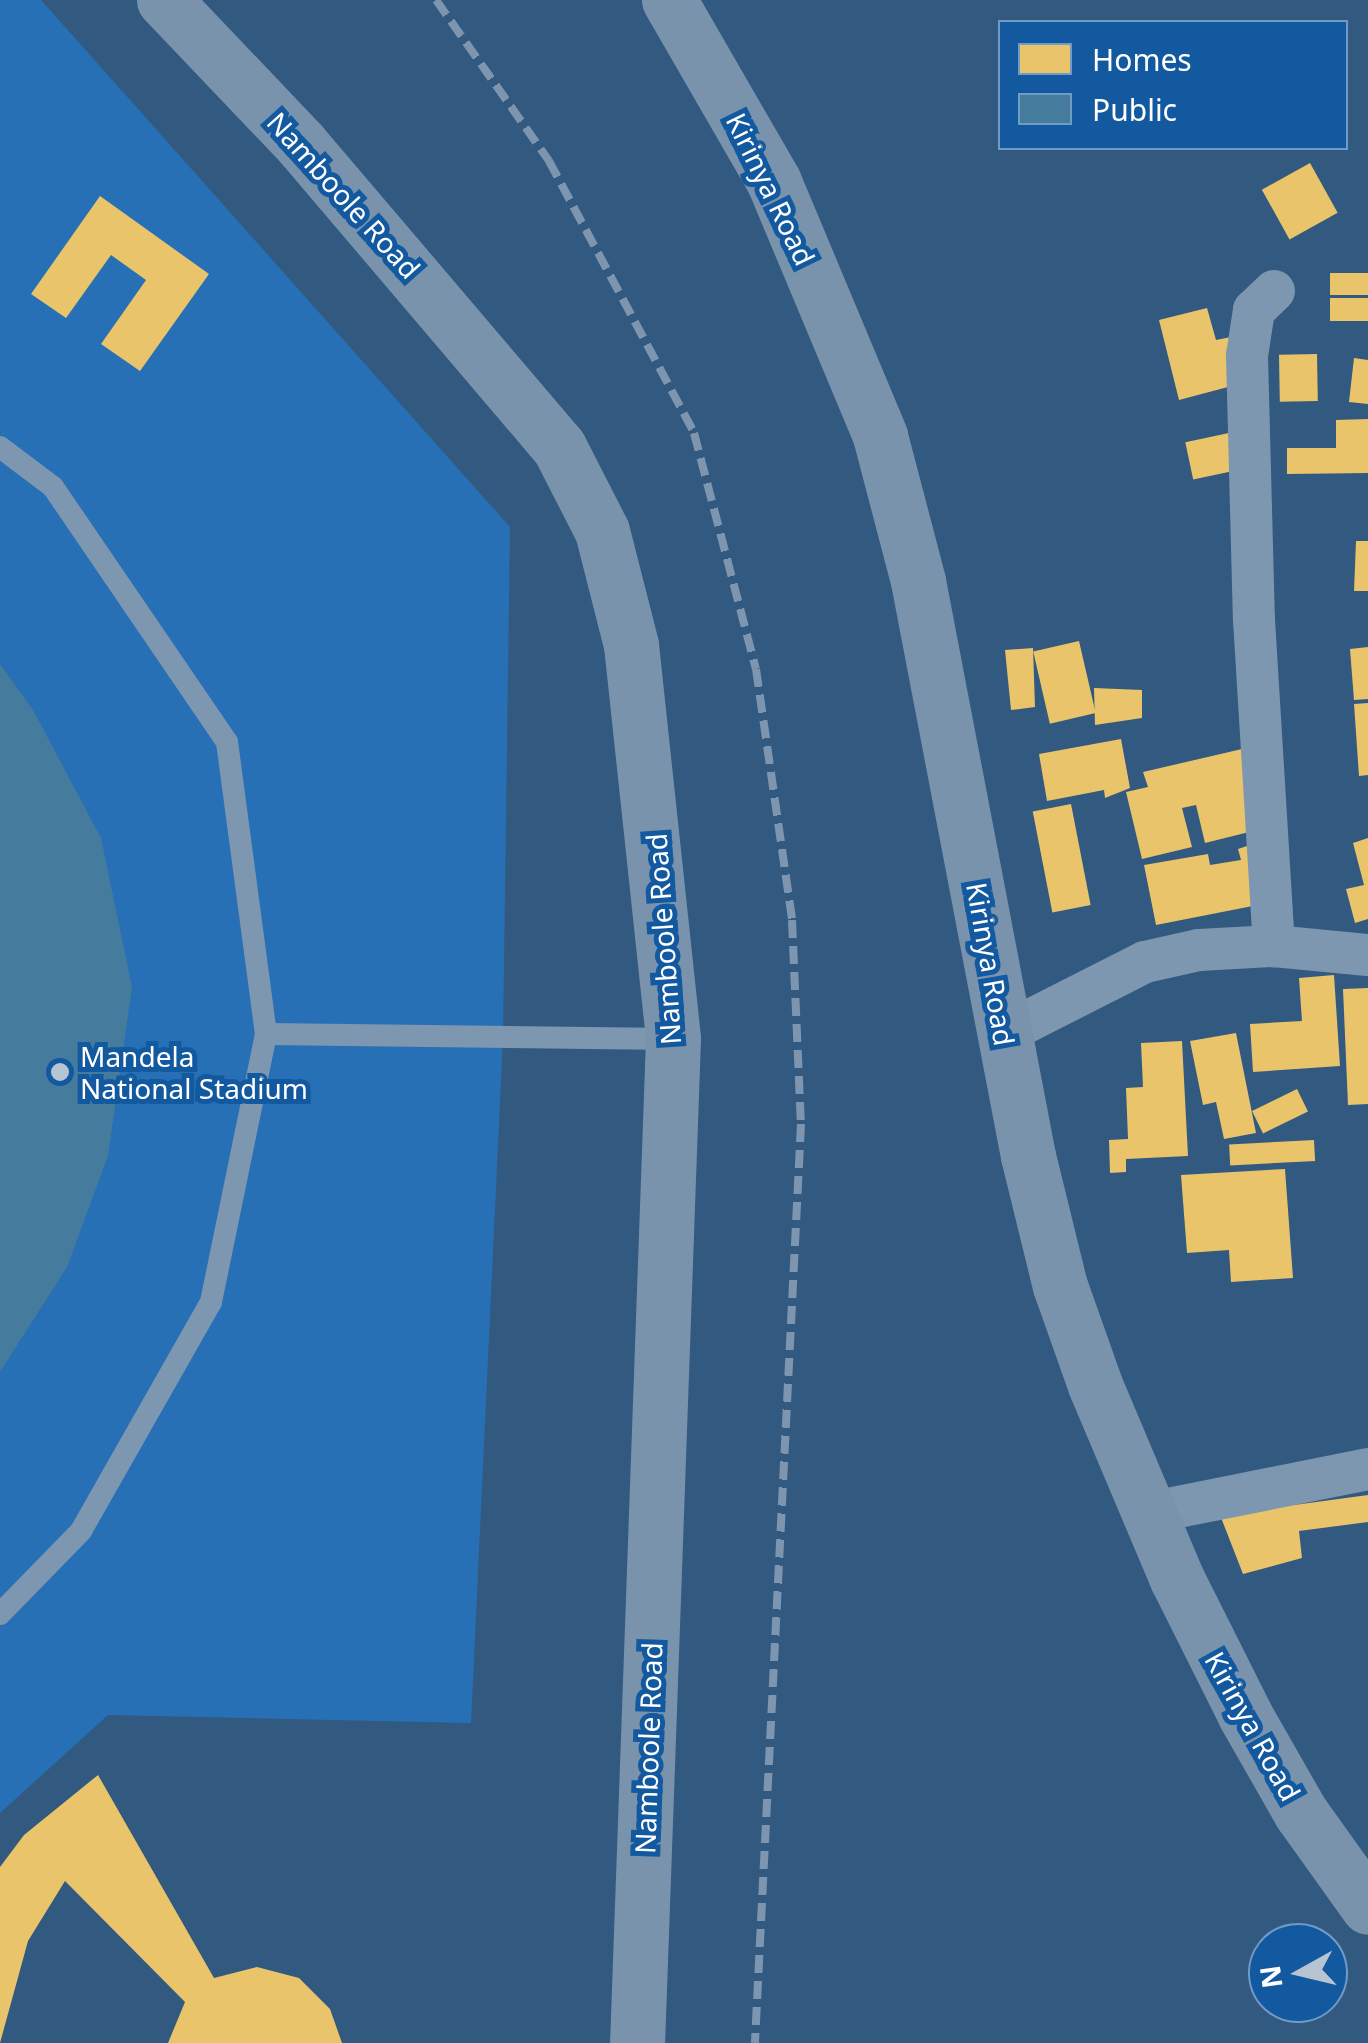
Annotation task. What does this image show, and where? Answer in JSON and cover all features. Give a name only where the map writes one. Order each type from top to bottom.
[{"type":"street","name":"Namboole Road","points":[[164,0],[301,144],[559,447],[602,531],[632,645],[674,1039],[637,2043]]},
{"type":"street","name":"Kirinya Road","points":[[669,0],[774,182],[880,436],[918,581],[1003,1034],[1060,1286],[1148,1513],[1245,1715],[1301,1814],[1368,1907]]},
{"type":"street","points":[[1274,291],[1254,310],[1247,356],[1254,620],[1274,946]]},
{"type":"street","points":[[1003,1034],[1146,962],[1199,950],[1274,946],[1368,956]]},
{"type":"street","points":[[1148,1513],[1368,1470]]},
{"type":"lane","points":[[0,447],[53,487],[228,742],[266,1034],[211,1302],[81,1531],[0,1614]]},
{"type":"lane","points":[[266,1034],[674,1039]]},
{"type":"shaded area","points":[[0,0],[41,0],[510,527],[503,1038],[471,1723],[108,1715],[0,1813]]},
{"type":"building: Homes","points":[[1310,163],[1338,213],[1290,240],[1262,190]]},
{"type":"building: Homes","points":[[100,196],[209,274],[140,371],[101,344],[146,280],[111,255],[66,318],[31,294]]},
{"type":"building: Homes","points":[[1330,273],[1368,273],[1368,295],[1330,295]]},
{"type":"building: Homes","points":[[1330,298],[1368,298],[1368,321],[1330,321]]},
{"type":"building: Homes","points":[[1207,308],[1216,340],[1231,337],[1243,383],[1179,400],[1159,320]]},
{"type":"building: Homes","points":[[1317,354],[1318,401],[1280,402],[1279,355]]},
{"type":"building: Homes","points":[[1354,358],[1368,360],[1368,404],[1349,402]]},
{"type":"building: Homes","points":[[1368,419],[1368,473],[1287,474],[1287,448],[1336,448],[1336,420]]},
{"type":"building: Homes","points":[[1243,430],[1251,467],[1193,479],[1185,442]]},
{"type":"building: Homes","points":[[1356,541],[1368,541],[1368,591],[1354,591]]},
{"type":"building: Homes","points":[[1079,641],[1096,713],[1050,724],[1033,652]]},
{"type":"building: Homes","points":[[1368,647],[1368,699],[1354,700],[1350,649]]},
{"type":"building: Homes","points":[[1033,648],[1035,707],[1011,710],[1005,650]]},
{"type":"building: Homes","points":[[1094,688],[1142,690],[1142,718],[1095,725]]},
{"type":"building: Homes","points":[[1368,703],[1368,775],[1359,776],[1354,704]]},
{"type":"building: Homes","points":[[1121,739],[1130,788],[1105,798],[1104,790],[1047,801],[1039,754]]},
{"type":"building: Homes","points":[[1242,749],[1265,828],[1205,843],[1196,805],[1182,808],[1192,847],[1142,859],[1126,792],[1148,787],[1143,772]]},
{"type":"building: Homes","points":[[1071,804],[1091,905],[1052,913],[1033,811]]},
{"type":"building: Homes","points":[[1368,838],[1368,919],[1355,923],[1346,889],[1364,885],[1353,843]]},
{"type":"building: Homes","points":[[1256,843],[1268,903],[1156,925],[1144,865],[1208,854],[1210,865],[1241,860],[1238,849]]},
{"type":"building: Homes","points":[[1334,975],[1340,1066],[1253,1072],[1250,1024],[1302,1021],[1299,978]]},
{"type":"building: Homes","points":[[1368,988],[1368,1104],[1348,1105],[1343,989]]},
{"type":"building: Homes","points":[[1236,1033],[1256,1133],[1224,1139],[1216,1102],[1203,1105],[1190,1041]]},
{"type":"building: Homes","points":[[1182,1041],[1188,1156],[1126,1159],[1126,1172],[1110,1173],[1109,1140],[1128,1139],[1126,1088],[1143,1087],[1141,1043]]},
{"type":"building: Homes","points":[[1297,1089],[1308,1111],[1263,1133],[1252,1111]]},
{"type":"building: Homes","points":[[1314,1140],[1315,1161],[1230,1165],[1229,1144]]},
{"type":"building: Homes","points":[[1285,1169],[1293,1278],[1231,1282],[1229,1250],[1187,1253],[1181,1175]]},
{"type":"building: Homes","points":[[1368,1495],[1368,1522],[1299,1531],[1302,1558],[1243,1574],[1220,1515]]},
{"type":"building: Homes","points":[[98,1775],[214,1978],[257,1967],[299,1978],[330,2009],[342,2043],[168,2043],[185,2002],[65,1881],[28,1941],[0,2043],[0,1867],[24,1835]]},
{"type":"building: Public","name":"Mandela National Stadium","points":[[0,664],[33,710],[101,838],[132,987],[108,1156],[67,1267],[0,1372]]},
{"type":"railway","points":[[436,0],[549,161],[694,433],[756,669],[792,920],[801,1124],[755,2043]]},
{"type":"place","name":"Mandela National Stadium","points":[[60,1072]]}]
